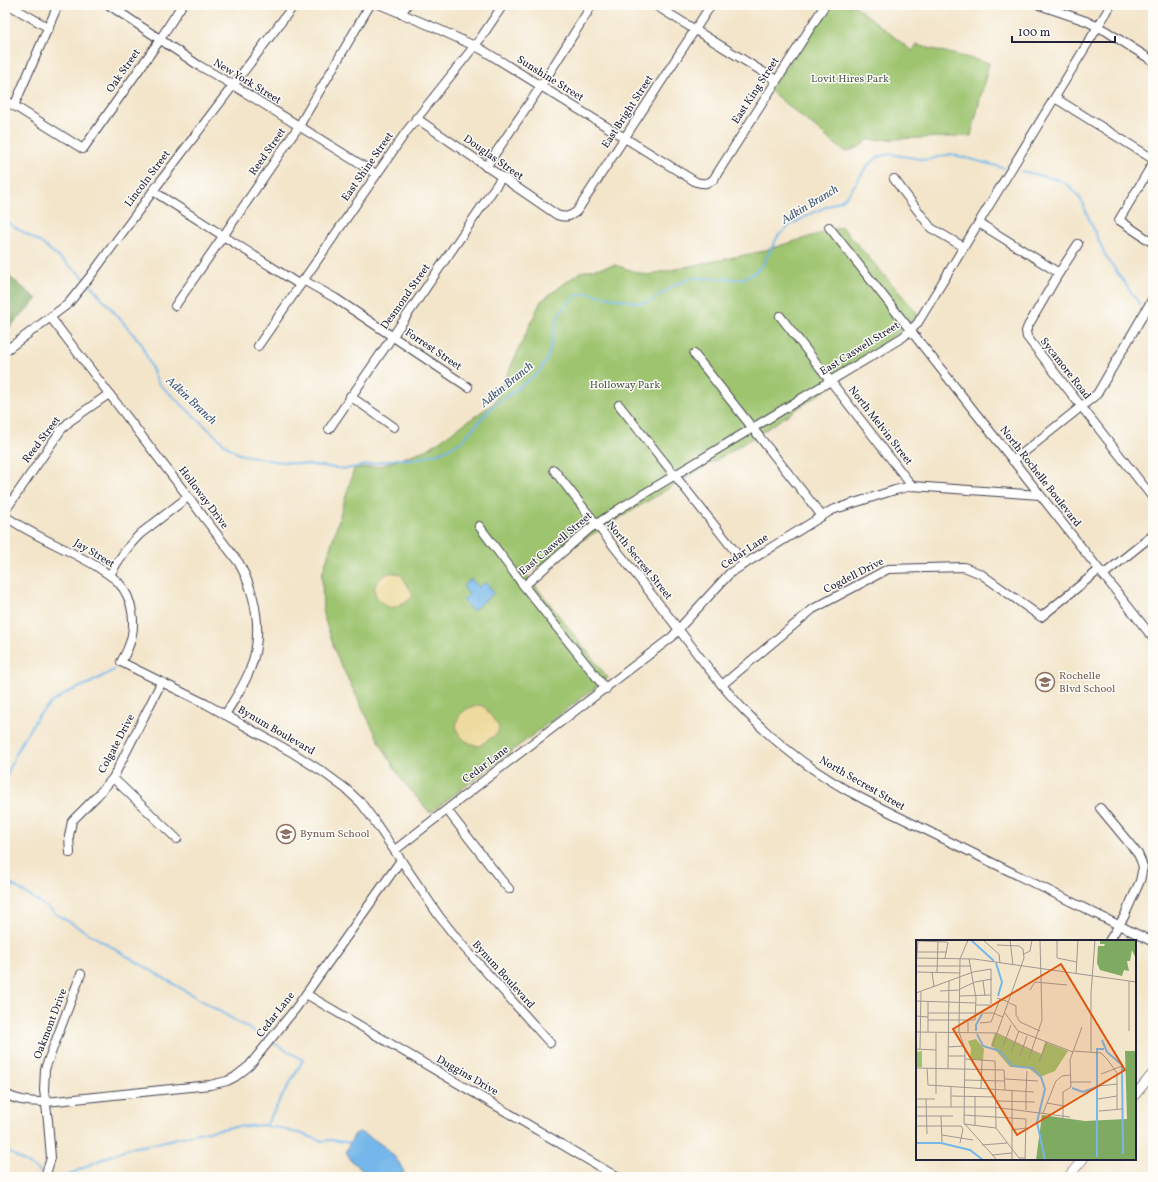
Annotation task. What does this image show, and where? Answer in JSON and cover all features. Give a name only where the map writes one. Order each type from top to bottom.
[{"type":"street","points":[[9,5],[48,28]]},
{"type":"street","points":[[5,100],[14,106],[58,5]]},
{"type":"street","name":"New York Street","points":[[109,5],[198,65],[376,174]]},
{"type":"street","name":"Oak Street","points":[[14,106],[83,149],[157,44],[182,5]]},
{"type":"street","name":"Lincoln Street","points":[[5,351],[68,304],[294,5]]},
{"type":"street","name":"Reed Street","points":[[175,306],[299,126],[370,5]]},
{"type":"street","name":"Sunshine Street","points":[[381,5],[481,49],[696,182],[702,184]]},
{"type":"street","points":[[401,14],[407,5]]},
{"type":"street","name":"East Shine Street","points":[[258,346],[416,118],[474,46],[503,5]]},
{"type":"street","points":[[486,166],[541,86],[592,5]]},
{"type":"street","points":[[655,5],[776,80]]},
{"type":"street","name":"East Bright Street","points":[[557,214],[562,217],[571,216],[577,211],[711,5]]},
{"type":"street","name":"East King Street","points":[[702,184],[713,180],[825,5]]},
{"type":"street","points":[[1040,5],[1078,17],[1098,27],[1153,61]]},
{"type":"street","name":"East Caswell Street","points":[[524,586],[596,524],[903,337],[917,324],[1111,5]]},
{"type":"street","points":[[1055,98],[1153,159]]},
{"type":"street","name":"Douglas Street","points":[[416,118],[557,214]]},
{"type":"street","points":[[1153,163],[1119,220],[1153,243]]},
{"type":"street","name":"Desmond Street","points":[[329,429],[350,396],[502,177]]},
{"type":"street","points":[[894,179],[931,228],[964,247]]},
{"type":"street","name":"Forrest Street","points":[[153,192],[223,236],[302,282],[335,298],[468,387]]},
{"type":"street","points":[[979,223],[1059,273]]},
{"type":"street","name":"North Rochelle Boulevard","points":[[829,227],[1153,638]]},
{"type":"street","name":"Sycamore Road","points":[[1078,244],[1028,326],[1026,331],[1027,338],[1153,498]]},
{"type":"street","points":[[1013,461],[1097,394],[1153,298]]},
{"type":"street","name":"North Melvin Street","points":[[780,316],[912,486]]},
{"type":"street","name":"Holloway Drive","points":[[51,318],[239,563],[246,577],[256,609],[256,642],[249,674],[225,715]]},
{"type":"street","points":[[694,354],[822,516]]},
{"type":"street","name":"Reed Street","points":[[5,511],[61,430],[70,421],[109,394]]},
{"type":"street","points":[[350,396],[394,427]]},
{"type":"street","points":[[619,405],[745,564]]},
{"type":"street","name":"North Secrest Street","points":[[554,470],[722,685],[772,738],[800,760],[835,784],[853,794],[1153,942]]},
{"type":"street","name":"Cedar Lane","points":[[395,850],[672,637],[730,573],[832,510],[912,486],[1040,496]]},
{"type":"street","points":[[110,575],[134,540],[188,497]]},
{"type":"street","name":"Jay Street","points":[[5,516],[25,530],[69,551],[115,579],[123,589],[132,612],[132,636],[122,662]]},
{"type":"street","points":[[479,526],[524,586],[606,689]]},
{"type":"street","points":[[1101,572],[1153,535]]},
{"type":"street","name":"Cogdell Drive","points":[[722,685],[813,609],[888,569],[964,567],[981,574],[1041,617],[1101,572]]},
{"type":"street","name":"Bynum Boulevard","points":[[122,662],[161,683],[206,704],[323,772],[341,785],[361,803],[395,850]]},
{"type":"street","name":"Colgate Drive","points":[[70,853],[69,836],[72,822],[113,778],[161,683]]},
{"type":"street","points":[[113,778],[177,839]]},
{"type":"street","points":[[1100,808],[1138,854],[1143,868],[1140,881],[1124,917],[1110,940]]},
{"type":"street","points":[[446,810],[509,889]]},
{"type":"street","points":[[395,850],[401,860]]},
{"type":"street","name":"Cedar Lane","points":[[5,1094],[28,1102],[46,1102],[173,1090],[210,1085],[227,1081],[235,1077],[249,1066],[306,994],[401,860]]},
{"type":"street","name":"Bynum Boulevard","points":[[401,860],[439,916],[462,945],[550,1043]]},
{"type":"street","name":"Oakmont Drive","points":[[45,1177],[51,1158],[51,1147],[44,1090],[45,1069],[81,974]]},
{"type":"street","name":"Duggins Drive","points":[[306,994],[617,1177]]},
{"type":"street","points":[[1136,1094],[1153,1073]]},
{"type":"street","points":[[1068,1177],[1082,1160]]},
{"type":"green space","name":"Lovit Hires Park","points":[[828,5],[854,5],[912,51],[917,45],[989,63],[971,136],[868,140],[858,148],[845,152],[769,90]]},
{"type":"green space","name":"Holloway Park","points":[[842,227],[919,315],[836,383],[753,438],[526,574],[608,678],[430,813],[401,779],[381,745],[337,657],[323,614],[322,575],[354,469],[380,466],[428,449],[494,403],[541,301],[580,272],[615,265],[646,275],[759,252]]},
{"type":"green space","points":[[5,273],[37,299],[5,332]]},
{"type":"sand","points":[[389,573],[401,575],[413,594],[410,600],[391,608],[379,600],[375,591],[375,586],[378,581]]},
{"type":"sand","points":[[479,705],[484,706],[499,727],[498,733],[479,746],[469,743],[462,738],[456,725],[462,713],[469,708]]},
{"type":"water","points":[[471,579],[479,587],[486,582],[494,593],[472,611],[463,600],[469,595],[463,586]]},
{"type":"water","points":[[359,1132],[385,1147],[401,1166],[406,1177],[377,1178],[366,1173],[357,1166],[350,1159],[346,1151],[355,1134]]},
{"type":"waterway","name":"Adkin Branch","points":[[89,283],[141,343],[158,383],[228,447],[239,454],[274,461],[346,469],[397,459],[417,459],[444,451],[462,441],[490,409],[538,373],[547,360],[559,314],[577,295],[588,293],[639,303],[649,302],[675,285],[691,278],[741,279],[753,274],[763,264],[778,236],[788,227],[810,214],[842,200],[850,192],[867,166],[878,157],[890,154],[926,160],[951,154],[1004,168]]},
{"type":"waterway","name":"Adkin Branch","points":[[1021,171],[1059,180],[1069,186],[1080,198],[1105,255],[1140,305]]},
{"type":"waterway","name":"Adkin Branch","points":[[5,221],[41,243],[86,280]]},
{"type":"waterway","name":"Adkin Branch","points":[[1149,324],[1153,332]]},
{"type":"waterway","points":[[5,782],[11,764],[24,738],[38,716],[51,703],[68,692],[90,683],[114,670]]},
{"type":"waterway","points":[[5,880],[56,914],[268,1040]]},
{"type":"waterway","points":[[266,1125],[303,1060],[272,1042]]},
{"type":"waterway","points":[[65,1177],[129,1148],[233,1127],[266,1125],[269,1127],[299,1133],[322,1141],[332,1140],[350,1143]]},
{"type":"waterway","points":[[5,1150],[43,1173]]},
{"type":"place","name":"Rochelle Blvd School","points":[[1045,682]]},
{"type":"place","name":"Bynum School","points":[[286,834]]}]
